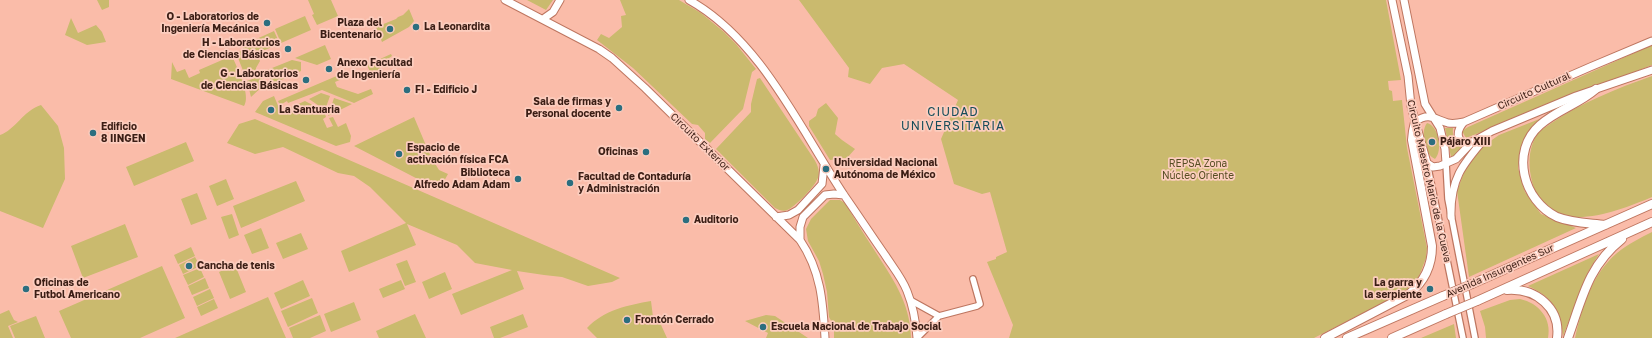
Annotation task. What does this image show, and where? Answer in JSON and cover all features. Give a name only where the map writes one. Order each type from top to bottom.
[{"type":"main road","points":[[1596,89],[1540,125],[1532,135],[1527,145],[1524,168],[1531,193],[1550,213],[1570,221],[1605,225]]},
{"type":"main road","points":[[1325,338],[1409,294],[1418,286],[1427,270],[1431,260],[1432,246],[1412,140],[1412,131],[1415,122]]},
{"type":"main road","name":"Avenida Insurgentes Sur","points":[[1347,338],[1652,204]]},
{"type":"main road","name":"Avenida Insurgentes Sur","points":[[1392,338],[1652,222]]},
{"type":"main road","points":[[1568,338],[1593,271],[1611,248],[1637,229]]},
{"type":"main road","points":[[1502,290],[1526,291],[1544,301],[1550,308],[1554,317],[1557,328],[1557,338]]},
{"type":"main road","points":[[1400,338],[1414,328]]},
{"type":"street","name":"Circuito Exterior","points":[[505,0],[599,49],[612,58],[645,88],[800,240],[815,268],[819,283],[824,317],[825,338]]},
{"type":"street","points":[[543,20],[553,12],[560,0]]},
{"type":"street","name":"Circuito Maestro Mario de la Cueva","points":[[1392,0],[1408,76],[1411,106],[1427,163],[1463,338]]},
{"type":"street","name":"Circuito Maestro Mario de la Cueva","points":[[1404,0],[1426,104],[1440,128],[1445,149],[1448,199],[1475,338]]},
{"type":"street","points":[[692,1],[716,18],[741,40],[764,70],[809,138],[824,165],[898,274],[910,300],[915,318],[917,338]]},
{"type":"street","name":"Circuito Cultural","points":[[1433,117],[1451,123],[1464,122],[1590,67],[1652,42]]},
{"type":"street","name":"Circuito Cultural","points":[[1427,163],[1432,167],[1440,166],[1456,160],[1472,142],[1492,131],[1596,89],[1652,70]]},
{"type":"street","points":[[1415,122],[1426,117],[1433,117]]},
{"type":"street","points":[[1464,122],[1458,130],[1458,136],[1461,141],[1466,143],[1472,142]]},
{"type":"street","points":[[1451,217],[1450,201],[1458,173],[1466,161],[1492,131]]},
{"type":"street","points":[[776,217],[789,215],[798,210],[822,184],[824,165]]},
{"type":"street","points":[[800,240],[800,227],[803,217],[825,196],[834,194],[844,195]]},
{"type":"street","points":[[917,338],[939,316],[980,304],[974,280]]},
{"type":"street","points":[[910,300],[939,316]]},
{"type":"green space","points":[[97,0],[109,0],[109,7],[102,10]]},
{"type":"green space","points":[[308,0],[331,0],[338,16],[317,25],[312,15],[314,14]]},
{"type":"green space","points":[[527,0],[553,0],[546,10]]},
{"type":"green space","points":[[620,0],[679,0],[701,13],[724,32],[736,44],[756,69],[752,72],[743,109],[710,143],[705,139],[705,133],[698,125],[692,124],[633,68],[597,40],[601,34],[609,38],[622,27],[621,16],[626,15]]},
{"type":"green space","name":"REPSA Zona Núcleo Oriente","points":[[799,0],[1386,0],[1401,80],[1388,81],[1389,90],[1392,91],[1393,101],[1402,100],[1407,148],[1427,248],[1426,258],[1420,274],[1416,281],[1404,292],[1314,338],[1009,338],[1013,325],[987,262],[996,259],[996,257],[1007,252],[990,192],[982,194],[954,184],[941,139],[958,100],[904,64],[882,68],[870,84],[848,77],[849,68]]},
{"type":"green space","points":[[409,9],[414,21],[409,27],[382,42],[376,27],[396,19]]},
{"type":"green space","points":[[305,16],[311,30],[281,43],[275,29]]},
{"type":"green space","points":[[71,18],[78,33],[96,25],[102,32],[106,42],[87,45],[65,35]]},
{"type":"green space","points":[[274,31],[280,44],[257,53],[252,41]]},
{"type":"green space","points":[[252,42],[260,61],[256,68],[256,72],[246,78],[236,53],[243,50],[243,46]]},
{"type":"green space","points":[[325,45],[331,59],[317,65],[295,58]]},
{"type":"green space","points":[[1652,45],[1652,65],[1466,138],[1462,131],[1468,127]]},
{"type":"green space","points":[[391,54],[392,56],[389,58],[392,64],[384,68],[380,59]]},
{"type":"green space","points":[[229,57],[230,59],[233,58],[243,83],[246,96],[244,106],[171,79],[172,62],[177,72],[185,69],[189,78],[200,73],[199,70]]},
{"type":"green space","points":[[292,60],[301,62],[301,71],[272,84],[267,70]]},
{"type":"green space","points":[[377,60],[381,70],[371,74],[367,65]]},
{"type":"green space","points":[[339,75],[342,79],[335,82],[337,87],[358,94],[371,89],[373,94],[354,103],[322,90],[288,103],[287,101],[280,105],[278,101]]},
{"type":"green space","points":[[261,76],[265,84],[251,97],[247,81]]},
{"type":"green space","points":[[1652,76],[1652,197],[1636,204],[1599,215],[1581,217],[1564,215],[1549,209],[1538,197],[1530,171],[1531,149],[1538,133],[1562,116],[1586,103]]},
{"type":"green space","points":[[760,78],[817,164],[819,175],[815,183],[799,201],[786,211],[775,208],[716,149],[751,112],[751,104],[757,79]]},
{"type":"green space","points":[[321,93],[330,96],[325,110],[309,99]]},
{"type":"green space","points":[[274,96],[281,113],[305,101],[324,111],[326,117],[323,119],[327,128],[333,126],[329,118],[333,117],[338,127],[346,123],[351,136],[350,142],[336,146],[255,112],[263,101]]},
{"type":"green space","points":[[334,98],[352,104],[328,116]]},
{"type":"green space","points":[[826,103],[838,118],[835,134],[855,149],[847,158],[830,160],[809,126],[809,121],[816,116],[818,109]]},
{"type":"green space","points":[[41,105],[58,126],[64,148],[65,179],[43,228],[0,211],[0,135],[5,133],[29,112]]},
{"type":"green space","points":[[1547,116],[1525,137],[1518,168],[1525,192],[1541,214],[1576,228],[1469,277],[1457,191],[1466,167],[1479,149],[1499,135]]},
{"type":"green space","name":"Espacio de activación física FCA","points":[[414,117],[433,162],[439,170],[448,174],[439,190],[354,146]]},
{"type":"green space","points":[[255,119],[620,278],[612,282],[588,286],[562,277],[517,271],[524,289],[461,315],[452,294],[512,270],[475,263],[457,245],[407,224],[416,245],[349,272],[341,251],[406,223],[370,187],[354,176],[338,173],[283,147],[255,154],[227,143],[239,124]]},
{"type":"green space","points":[[1427,123],[1431,125],[1437,134],[1439,150],[1435,159],[1428,153],[1424,142],[1424,132]]},
{"type":"green space","points":[[1445,128],[1453,128],[1454,139],[1462,146],[1454,158],[1451,157]]},
{"type":"green space","points":[[186,142],[194,161],[134,186],[126,167]]},
{"type":"green space","points":[[226,179],[234,199],[217,206],[209,186]]},
{"type":"green space","points":[[296,181],[305,201],[241,228],[233,206]]},
{"type":"green space","points":[[197,193],[207,219],[191,225],[181,199]]},
{"type":"green space","points":[[830,200],[840,200],[845,203],[899,290],[904,301],[910,325],[911,338],[834,338],[834,326],[829,317],[827,292],[823,274],[819,261],[808,241],[806,229],[811,219]]},
{"type":"green space","points":[[232,214],[239,235],[229,239],[221,217]]},
{"type":"green space","points":[[125,224],[138,257],[83,278],[71,246]]},
{"type":"green space","points":[[261,228],[269,248],[252,254],[244,235]]},
{"type":"green space","points":[[1652,232],[1652,338],[1575,338],[1589,292],[1608,261],[1634,241]]},
{"type":"green space","points":[[301,233],[308,249],[283,259],[276,243]]},
{"type":"green space","name":"Cancha de tenis","points":[[191,247],[195,256],[178,264],[174,255]]},
{"type":"green space","points":[[1599,254],[1588,272],[1563,336],[1560,319],[1554,305],[1543,295],[1528,286]]},
{"type":"green space","name":"Cancha de tenis","points":[[195,257],[200,266],[183,274],[179,265]]},
{"type":"green space","points":[[407,260],[416,282],[405,286],[396,264]]},
{"type":"green space","points":[[235,265],[246,292],[230,299],[219,272]]},
{"type":"green space","points":[[162,266],[185,318],[140,338],[71,338],[59,311]]},
{"type":"green space","name":"Cancha de tenis","points":[[200,268],[204,277],[188,285],[183,275]]},
{"type":"green space","points":[[445,272],[452,289],[429,299],[422,282]]},
{"type":"green space","name":"Cancha de tenis","points":[[205,278],[209,288],[192,295],[188,286]]},
{"type":"green space","points":[[303,280],[310,296],[281,309],[274,293]]},
{"type":"green space","points":[[401,280],[405,289],[383,298],[379,289]]},
{"type":"green space","name":"Cancha de tenis","points":[[210,289],[214,298],[197,306],[193,297]]},
{"type":"green space","points":[[268,297],[286,338],[175,338]]},
{"type":"green space","points":[[312,298],[318,313],[288,327],[281,311]]},
{"type":"green space","name":"Cancha de tenis","points":[[214,299],[218,308],[201,316],[197,307]]},
{"type":"green space","points":[[1520,299],[1533,304],[1543,313],[1548,324],[1548,338],[1486,338],[1485,327],[1480,311],[1510,300]]},
{"type":"green space","name":"Frontón Cerrado","points":[[651,301],[653,317],[657,316],[667,338],[597,338],[587,328],[601,317],[617,309]]},
{"type":"green space","points":[[354,302],[361,320],[331,332],[324,314]]},
{"type":"green space","points":[[9,310],[14,320],[18,322],[8,326],[13,338],[0,338],[0,314]]},
{"type":"green space","points":[[415,314],[426,338],[379,338],[376,331]]},
{"type":"green space","points":[[523,314],[528,327],[500,338],[494,338],[490,327]]},
{"type":"green space","points":[[320,315],[326,331],[310,338],[293,338],[289,328]]},
{"type":"green space","name":"Escuela Nacional de Trabajo Social","points":[[766,315],[775,316],[808,338],[766,338],[768,333],[745,321]]},
{"type":"green space","points":[[36,316],[45,338],[15,338],[10,326]]},
{"type":"green space","points":[[1454,324],[1456,338],[1421,338]]},
{"type":"place","name":"O - Laboratorios de Ingeniería Mecánica","points":[[267,23]]},
{"type":"place","name":"La Leonardita","points":[[416,27]]},
{"type":"place","name":"Plaza del Bicentenario","points":[[390,29]]},
{"type":"place","name":"H - Laboratorios de Ciencias Básicas","points":[[288,49]]},
{"type":"place","name":"Anexo Facultad de Ingeniería","points":[[329,69]]},
{"type":"place","name":"G - Laboratorios de Ciencias Básicas","points":[[306,80]]},
{"type":"place","name":"FI - Edificio J","points":[[407,90]]},
{"type":"place","name":"Sala de firmas y Personal docente","points":[[619,108]]},
{"type":"place","name":"La Santuaria","points":[[271,110]]},
{"type":"place","name":"Edificio 8 IINGEN","points":[[93,133]]},
{"type":"place","name":"Pájaro XIII","points":[[1432,142]]},
{"type":"place","name":"Oficinas","points":[[646,152]]},
{"type":"place","name":"Espacio de activación física FCA","points":[[399,154]]},
{"type":"place","name":"Universidad Nacional Autónoma de México","points":[[826,169]]},
{"type":"place","name":"Biblioteca Alfredo Adam Adam","points":[[518,179]]},
{"type":"place","name":"Facultad de Contaduría y Administración","points":[[570,183]]},
{"type":"place","name":"Auditorio","points":[[686,220]]},
{"type":"place","name":"Cancha de tenis","points":[[189,266]]},
{"type":"place","name":"Oficinas de Futbol Americano","points":[[26,289]]},
{"type":"place","name":"La garra y la serpiente","points":[[1430,289]]},
{"type":"place","name":"Frontón Cerrado","points":[[627,320]]},
{"type":"place","name":"Escuela Nacional de Trabajo Social","points":[[763,327]]},
{"type":"district","name":"CIUDAD UNIVERSITARIA","points":[[953,119]]}]
